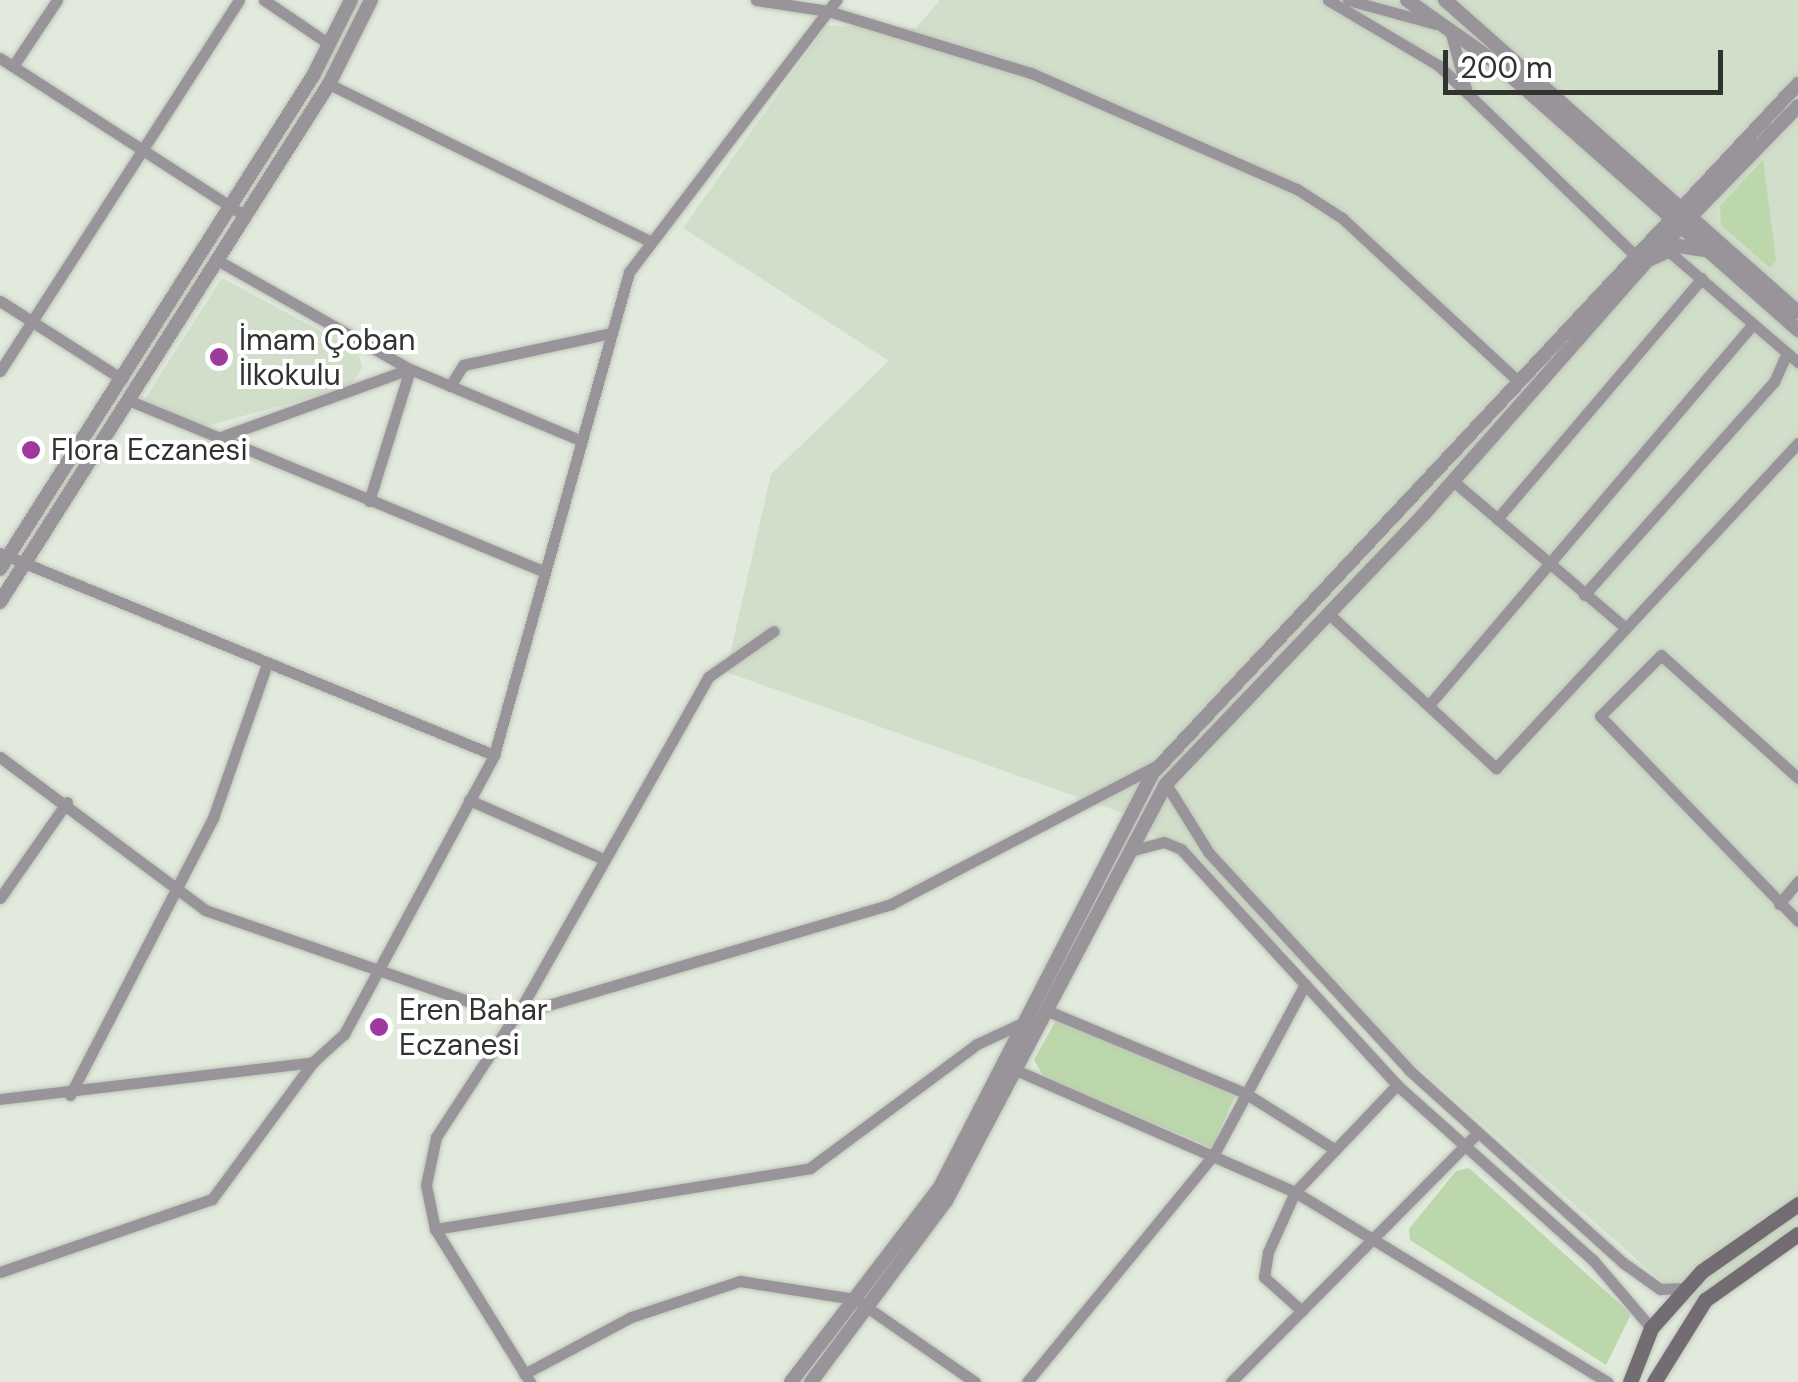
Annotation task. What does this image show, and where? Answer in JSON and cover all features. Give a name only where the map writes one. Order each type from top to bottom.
[{"type":"main road","points":[[1630,1382],[1651,1328],[1686,1288],[1798,1204]]},
{"type":"main road","points":[[1654,1382],[1705,1300],[1798,1234]]},
{"type":"street","points":[[13,66],[57,0]]},
{"type":"street","points":[[0,371],[239,0]]},
{"type":"street","points":[[264,0],[329,44]]},
{"type":"street","points":[[351,0],[329,44],[230,208],[3,560],[494,755]]},
{"type":"street","points":[[0,602],[329,84],[370,0]]},
{"type":"street","points":[[756,0],[832,6],[1031,72],[1296,190],[1342,218],[1514,377]]},
{"type":"street","points":[[1328,0],[1467,92],[1641,256]]},
{"type":"street","points":[[1348,0],[1448,28]]},
{"type":"street","points":[[1407,0],[1448,28],[1798,312]]},
{"type":"street","points":[[1445,0],[1681,216],[1705,247],[1798,330]]},
{"type":"street","points":[[0,1272],[212,1199],[313,1062],[344,1034],[494,755],[629,272],[832,6]]},
{"type":"street","points":[[1448,28],[1467,92]]},
{"type":"street","points":[[0,58],[245,216]]},
{"type":"street","points":[[329,84],[650,241]]},
{"type":"street","points":[[1681,216],[1798,84]]},
{"type":"street","points":[[811,1382],[940,1186],[1020,1024],[1160,764],[1514,377],[1798,106]]},
{"type":"street","points":[[791,1382],[946,1200],[1018,1071],[1126,852],[1166,784],[1453,481],[1641,256],[1666,249],[1705,247]]},
{"type":"street","points":[[1666,249],[1798,362]]},
{"type":"street","points":[[217,260],[410,369],[580,440]]},
{"type":"street","points":[[1497,519],[1702,278]]},
{"type":"street","points":[[0,301],[122,379]]},
{"type":"street","points":[[1428,705],[1753,324]]},
{"type":"street","points":[[450,386],[463,366],[611,332]]},
{"type":"street","points":[[1584,595],[1774,382],[1787,353]]},
{"type":"street","points":[[218,438],[410,369]]},
{"type":"street","points":[[369,501],[410,369]]},
{"type":"street","points":[[128,400],[544,572]]},
{"type":"street","points":[[1330,615],[1496,768],[1798,443]]},
{"type":"street","points":[[1453,481],[1626,628]]},
{"type":"street","points":[[774,631],[708,678],[436,1137],[426,1185],[435,1229],[527,1378],[630,1317],[740,1281],[861,1303],[974,1382]]},
{"type":"street","points":[[1798,778],[1660,655],[1600,716],[1798,921]]},
{"type":"street","points":[[70,1095],[178,892],[266,667]]},
{"type":"street","points":[[0,757],[67,802],[178,892],[511,1016],[890,904],[1160,764]]},
{"type":"street","points":[[1166,784],[1200,842],[1354,1016],[1478,1133],[1653,1286],[1686,1288]]},
{"type":"street","points":[[469,800],[599,857]]},
{"type":"street","points":[[0,898],[67,802]]},
{"type":"street","points":[[1181,849],[1188,835],[1200,842]]},
{"type":"street","points":[[1126,852],[1148,842],[1181,849],[1397,1085],[1463,1148],[1593,1260],[1651,1328]]},
{"type":"street","points":[[1779,904],[1798,881]]},
{"type":"street","points":[[1027,1382],[1214,1154],[1305,984]]},
{"type":"street","points":[[1048,1010],[1245,1093],[1334,1149]]},
{"type":"street","points":[[435,1229],[810,1168],[977,1044],[1020,1024]]},
{"type":"street","points":[[0,1100],[70,1095],[313,1062]]},
{"type":"street","points":[[1018,1071],[1295,1192],[1377,1236],[1608,1382]]},
{"type":"street","points":[[1302,1311],[1262,1268],[1295,1192],[1397,1085]]},
{"type":"street","points":[[1231,1382],[1478,1133]]},
{"type":"shaded area","points":[[940,0],[1798,0],[1798,1244],[1696,1311],[1131,816],[726,672],[771,474],[889,361],[683,228],[826,26],[916,28]]},
{"type":"shaded area","name":"İmam Çoban İlkokulu","points":[[222,278],[358,351],[362,368],[350,387],[206,426],[143,402]]},
{"type":"green space","points":[[1763,160],[1776,260],[1770,268],[1721,225],[1720,206]]},
{"type":"green space","points":[[1056,1020],[1235,1096],[1212,1148],[1044,1077],[1034,1060]]},
{"type":"green space","points":[[1469,1168],[1631,1314],[1606,1365],[1410,1240],[1409,1229],[1456,1171]]},
{"type":"place","name":"İmam Çoban İlkokulu","points":[[219,357]]},
{"type":"place","name":"Flora Eczanesi","points":[[31,450]]},
{"type":"place","name":"Eren Bahar Eczanesi","points":[[379,1027]]}]
